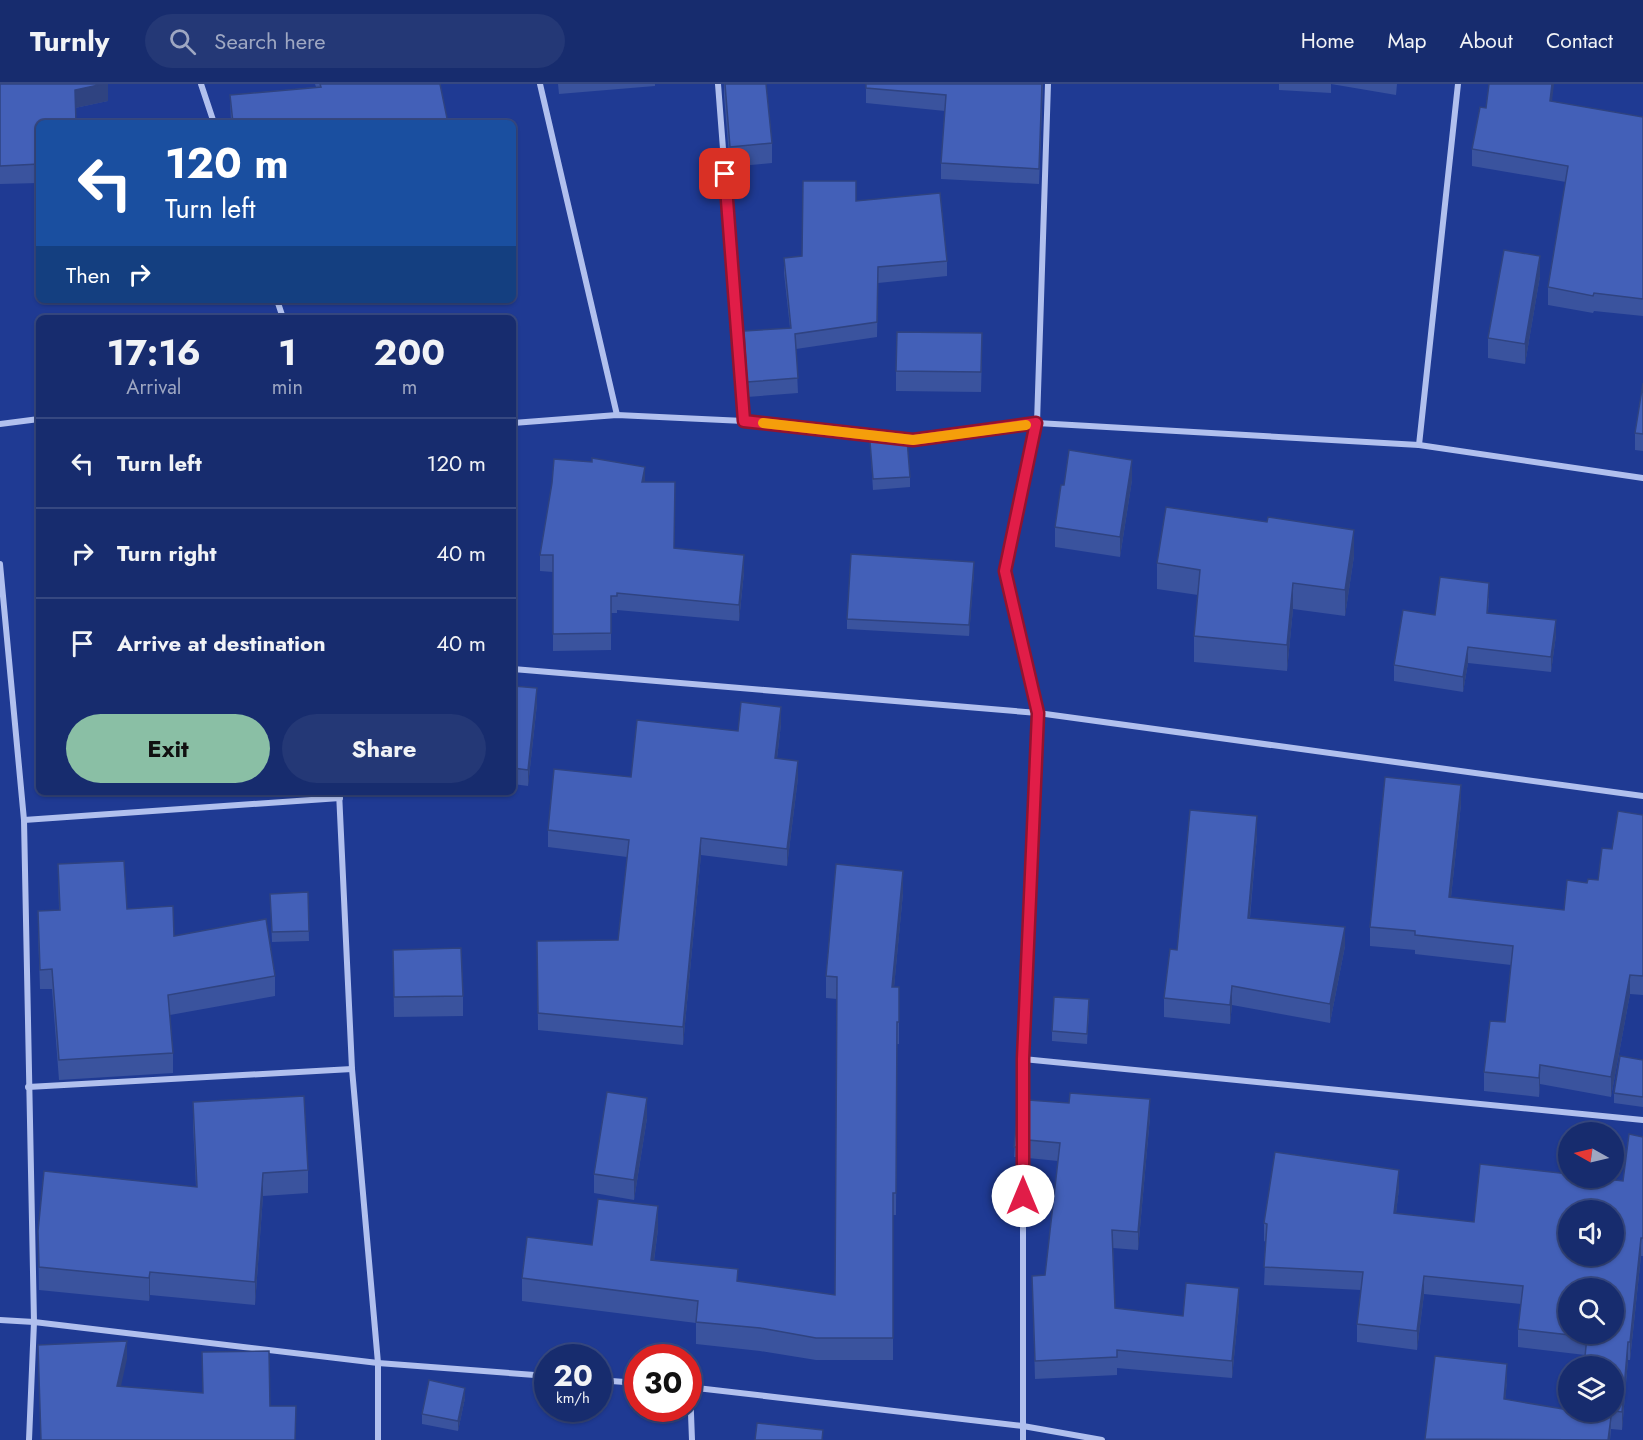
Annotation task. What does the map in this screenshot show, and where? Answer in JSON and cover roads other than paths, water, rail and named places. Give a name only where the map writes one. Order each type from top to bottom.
[{"type":"street","points":[[201,84],[213,120]]},
{"type":"street","points":[[540,84],[617,415]]},
{"type":"street","points":[[718,84],[744,421]]},
{"type":"street","points":[[1023,1440],[1023,1059],[1038,713],[1005,571],[1036,423],[1048,84]]},
{"type":"street","points":[[1419,445],[1458,84]]},
{"type":"street","points":[[516,423],[617,415],[744,421],[913,440],[1036,423],[1419,445],[1643,478]]},
{"type":"street","points":[[0,424],[36,419]]},
{"type":"street","points":[[0,564],[24,820],[34,1322],[29,1440]]},
{"type":"street","points":[[516,669],[1038,713],[1643,796]]},
{"type":"street","points":[[24,820],[339,795],[352,1069],[378,1363],[378,1440]]},
{"type":"street","points":[[1023,1059],[1643,1120]]},
{"type":"street","points":[[28,1088],[352,1069]]},
{"type":"street","points":[[0,1320],[34,1322],[378,1363],[534,1375]]},
{"type":"street","points":[[702,1389],[1023,1426],[1102,1440]]},
{"type":"street","points":[[691,1422],[692,1440]]}]
